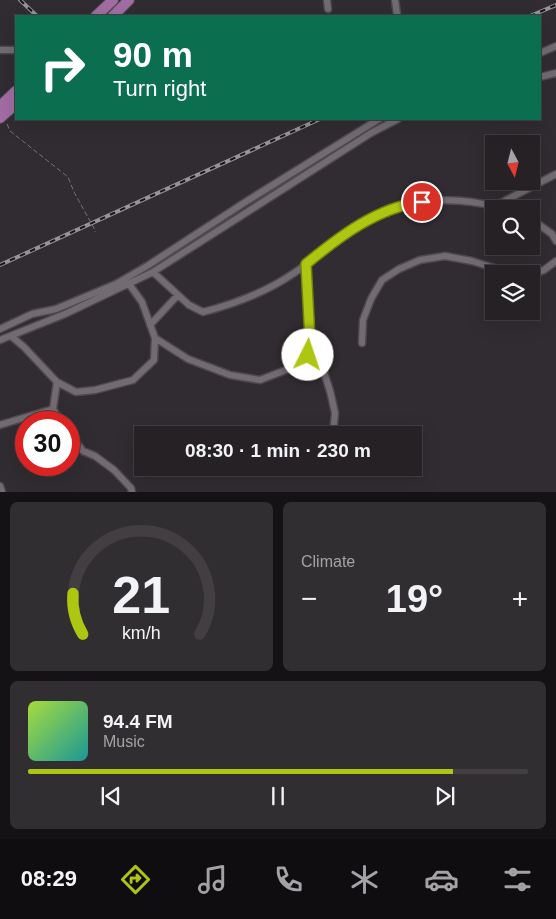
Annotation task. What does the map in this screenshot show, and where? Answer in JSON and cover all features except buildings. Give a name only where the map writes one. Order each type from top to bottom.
[{"type":"main road","points":[[97,15],[114,0]]},
{"type":"main road","points":[[114,15],[129,0]]},
{"type":"main road","points":[[0,106],[15,92]]},
{"type":"main road","points":[[3,120],[15,105]]},
{"type":"street","points":[[327,0],[328,9]]},
{"type":"street","points":[[395,0],[397,14]]},
{"type":"street","points":[[541,53],[556,46]]},
{"type":"street","points":[[0,50],[15,50]]},
{"type":"street","points":[[541,77],[556,74]]},
{"type":"street","points":[[0,329],[32,314],[56,309],[116,284],[377,120]]},
{"type":"street","points":[[0,340],[25,328],[65,314],[153,272],[371,133],[396,120]]},
{"type":"street","points":[[506,200],[556,174]]},
{"type":"street","points":[[153,272],[189,305],[203,312],[248,297],[294,273],[343,235],[388,210],[410,203],[434,200],[456,200],[485,204]]},
{"type":"street","points":[[540,225],[552,234],[556,241]]},
{"type":"street","points":[[362,343],[363,320],[370,299],[382,280],[399,269],[420,260],[445,256],[485,265]]},
{"type":"street","points":[[540,272],[556,261]]},
{"type":"street","points":[[155,338],[188,359],[230,375],[260,380],[292,368],[308,355],[309,315],[306,264]]},
{"type":"street","points":[[11,336],[24,346],[57,382],[76,392],[95,390],[132,380],[154,360],[155,338],[142,302],[129,284]]},
{"type":"street","points":[[150,325],[178,295]]},
{"type":"street","points":[[308,349],[320,360],[335,413],[334,426]]},
{"type":"street","points":[[0,424],[53,409],[57,382]]},
{"type":"street","points":[[80,447],[83,451],[95,456],[114,470],[131,488],[132,492]]},
{"type":"street","points":[[0,486],[2,492]]},
{"type":"path","points":[[3,120],[10,131],[68,177],[95,232]]},
{"type":"railway","points":[[20,0],[36,15]]},
{"type":"railway","points":[[532,15],[556,5]]},
{"type":"railway","points":[[0,265],[318,120]]},
{"type":"route","points":[[308,355],[310,340],[306,264],[343,235],[388,210],[410,203],[422,202]]}]
